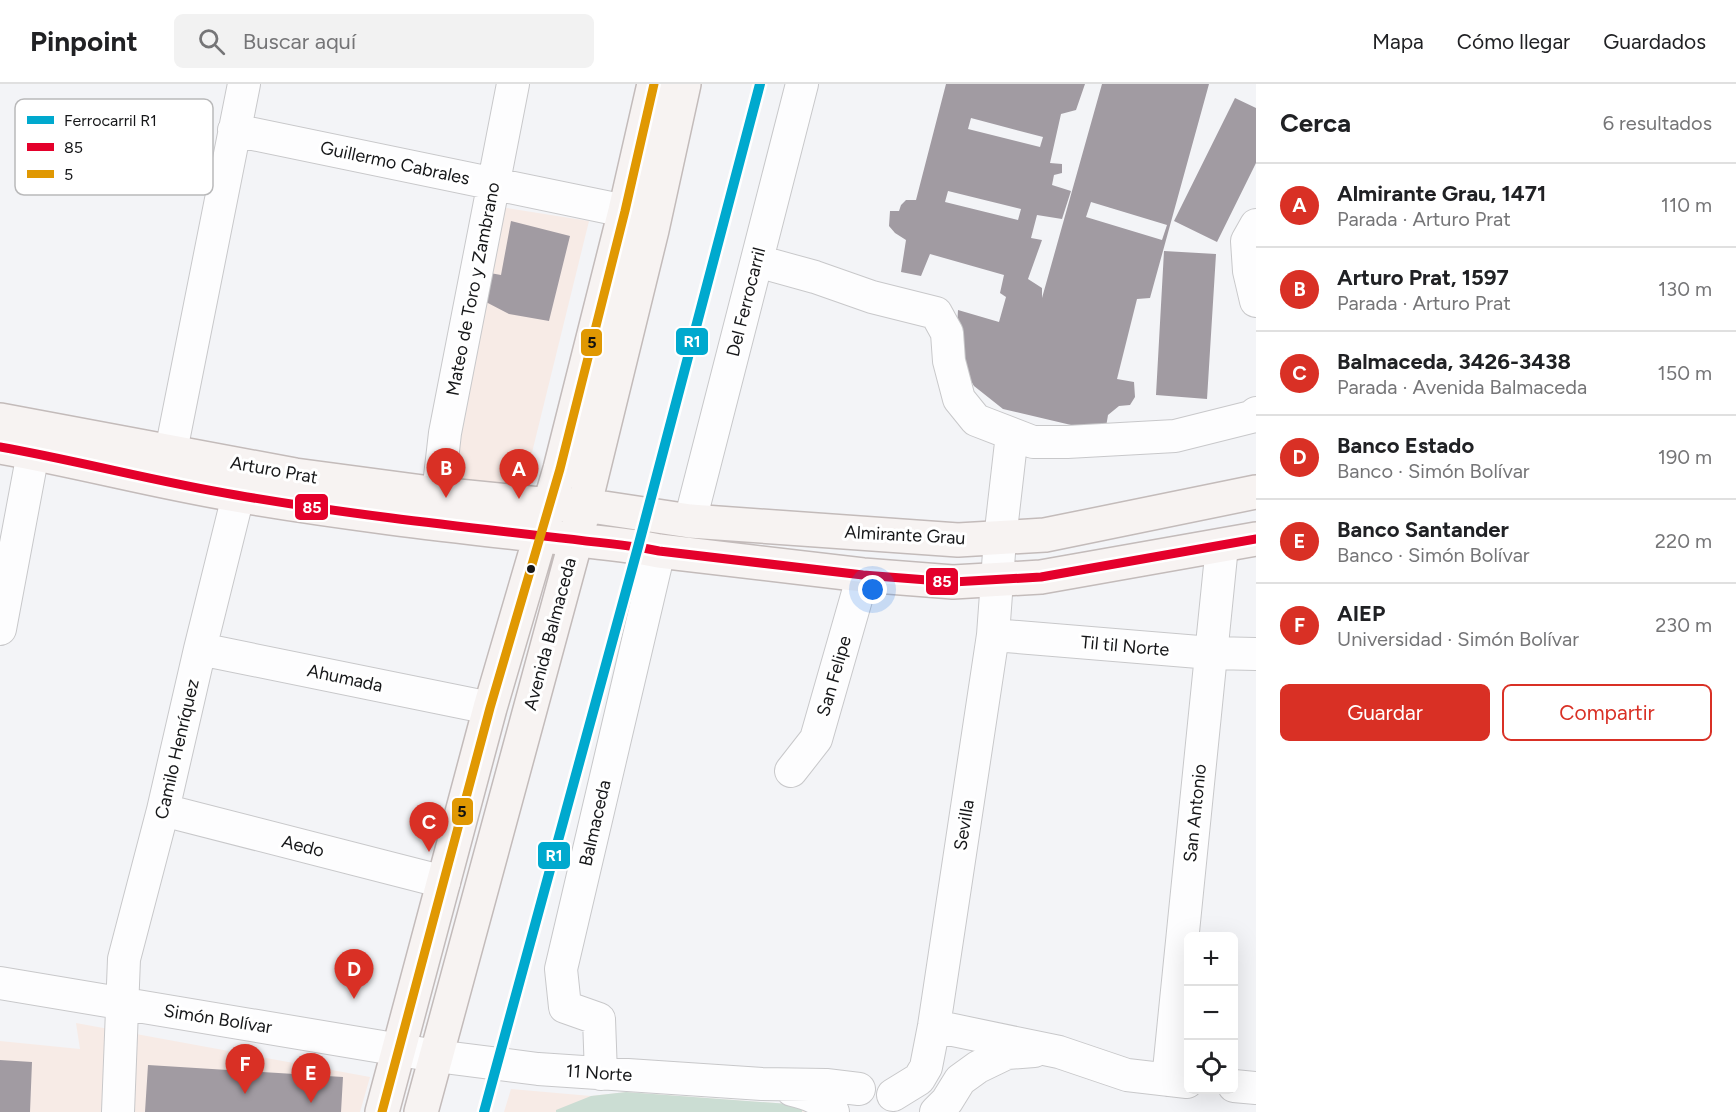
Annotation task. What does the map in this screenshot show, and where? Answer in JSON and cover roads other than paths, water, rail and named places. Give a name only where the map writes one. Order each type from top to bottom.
[{"type":"main road","name":"Avenida Balmaceda","points":[[381,1112],[490,708],[550,504],[625,210],[654,84]]},
{"type":"main road","name":"Avenida Balmaceda","points":[[421,1112],[576,540],[649,241],[684,84]]},
{"type":"main road","name":"Arturo Prat","points":[[0,420],[295,475],[438,494],[550,504]]},
{"type":"main road","name":"Arturo Prat","points":[[0,447],[238,496],[436,524],[540,535]]},
{"type":"main road","name":"Almirante Grau","points":[[550,504],[584,505],[690,520],[957,540],[1045,535],[1256,492]]},
{"type":"main road","points":[[540,535],[863,575],[953,582],[1041,577],[1256,539]]},
{"type":"street","points":[[171,451],[244,84]]},
{"type":"street","name":"Mateo de Toro y Zambrano","points":[[438,494],[445,433],[513,84]]},
{"type":"street","name":"Del Ferrocarril","points":[[690,520],[802,84]]},
{"type":"street","name":"Guillermo Cabrales","points":[[234,130],[625,210]]},
{"type":"street","points":[[1256,225],[1247,241],[1249,271],[1256,301]]},
{"type":"street","points":[[757,261],[815,277],[872,297],[936,313],[946,333],[949,361],[958,399],[976,420],[1033,442],[1175,435],[1251,417],[1256,413]]},
{"type":"street","name":"Sevilla","points":[[900,1104],[926,1067],[934,1026],[993,635],[1000,539],[1012,434]]},
{"type":"street","points":[[0,629],[33,453]]},
{"type":"street","name":"Camilo Henríquez","points":[[118,1112],[124,959],[163,810],[238,496]]},
{"type":"street","name":"San Antonio","points":[[1178,1081],[1211,653],[1222,546]]},
{"type":"street","name":"Balmaceda","points":[[601,1074],[599,1018],[565,1007],[561,969],[659,551]]},
{"type":"street","name":"San Felipe","points":[[791,771],[816,739],[863,575]]},
{"type":"street","name":"Til til Norte","points":[[993,635],[1211,653],[1256,654]]},
{"type":"street","name":"Ahumada","points":[[200,649],[490,708]]},
{"type":"street","name":"Aedo","points":[[163,810],[444,882]]},
{"type":"street","name":"Simón Bolívar","points":[[0,983],[436,1056]]},
{"type":"street","points":[[934,1026],[1059,1052],[1127,1075],[1178,1081]]},
{"type":"street","points":[[951,1108],[960,1080],[978,1067],[1007,1053],[1059,1052]]},
{"type":"street","name":"11 Norte","points":[[436,1056],[538,1069],[601,1074],[762,1084],[826,1084],[859,1089],[871,1087],[883,1089],[900,1104],[951,1108]]},
{"type":"street","name":"11 Norte","points":[[762,1084],[810,1094],[835,1112],[844,1099],[859,1089]]},
{"type":"street","points":[[1238,1086],[1256,1088]]},
{"type":"rail line","name":"R1","points":[[484,1112],[638,547],[760,84]]},
{"type":"place","name":"Arturo Prat, 1597","points":[[446,498]]},
{"type":"place","name":"Almirante Grau, 1471","points":[[519,499]]},
{"type":"place","name":"Balmaceda, 3426-3438","points":[[429,852]]},
{"type":"place","name":"Banco Estado","points":[[354,999]]},
{"type":"place","name":"AIEP","points":[[245,1094]]},
{"type":"place","name":"Banco Santander","points":[[311,1103]]}]
